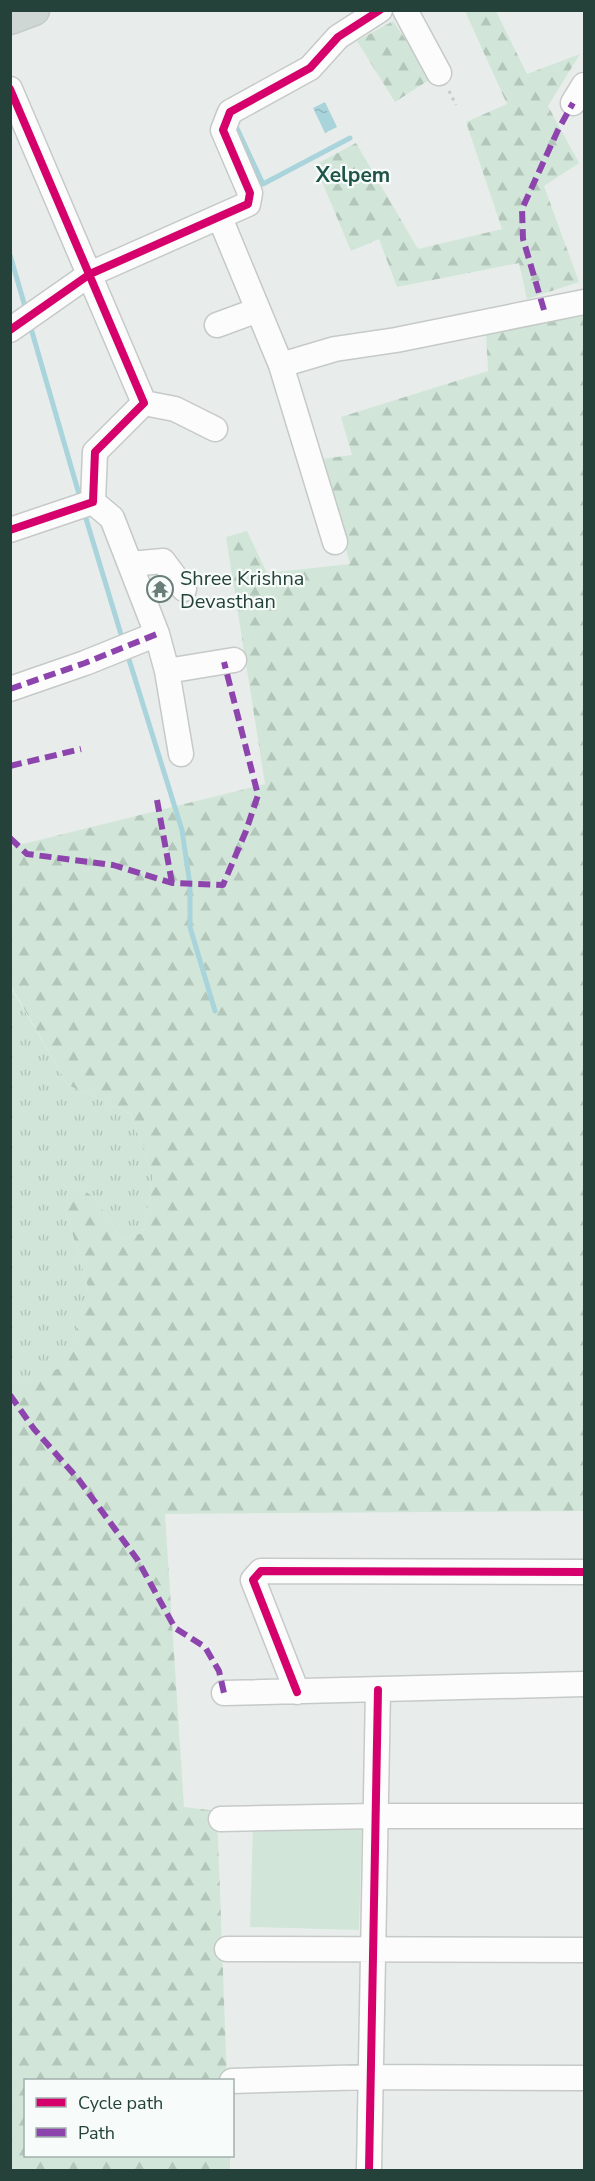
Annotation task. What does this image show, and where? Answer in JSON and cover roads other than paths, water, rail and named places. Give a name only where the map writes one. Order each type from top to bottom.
[{"type":"main road","points":[[10,20],[34,10]]},
{"type":"street","points":[[10,330],[90,274],[248,204],[250,193],[223,130],[230,112],[310,68],[338,37],[380,10]]},
{"type":"street","points":[[405,10],[439,73]]},
{"type":"street","points":[[10,89],[144,403]]},
{"type":"street","points":[[220,218],[281,365],[335,542]]},
{"type":"street","points":[[281,365],[335,349],[396,340],[585,302]]},
{"type":"street","points":[[218,326],[258,310]]},
{"type":"street","points":[[144,403],[175,408],[214,429]]},
{"type":"street","points":[[93,502],[95,452],[144,403]]},
{"type":"street","points":[[10,530],[93,502]]},
{"type":"street","points":[[93,502],[112,518],[157,633],[167,671],[181,754]]},
{"type":"street","points":[[130,564],[163,561],[184,589]]},
{"type":"street","points":[[10,689],[85,663],[157,633]]},
{"type":"street","points":[[167,671],[234,660]]},
{"type":"street","points":[[297,1692],[253,1580],[261,1571],[585,1572]]},
{"type":"street","points":[[224,1694],[585,1684]]},
{"type":"street","points":[[369,2170],[378,1690]]},
{"type":"street","points":[[221,1819],[585,1816]]},
{"type":"street","points":[[227,1949],[585,1950]]},
{"type":"street","points":[[234,2081],[370,2077],[585,2078]]},
{"type":"water","points":[[325,102],[337,127],[325,133],[313,108]]},
{"type":"waterway","points":[[234,122],[263,184],[350,138]]},
{"type":"waterway","points":[[10,255],[26,310]]},
{"type":"waterway","points":[[30,325],[81,501]]},
{"type":"waterway","points":[[84,512],[123,641]]},
{"type":"waterway","points":[[127,653],[182,830],[190,885],[190,927],[215,1011]]},
{"type":"place","name":"Shree Krishna Devasthan","points":[[160,589]]},
{"type":"district","name":"Xelpem","points":[[353,175]]}]
